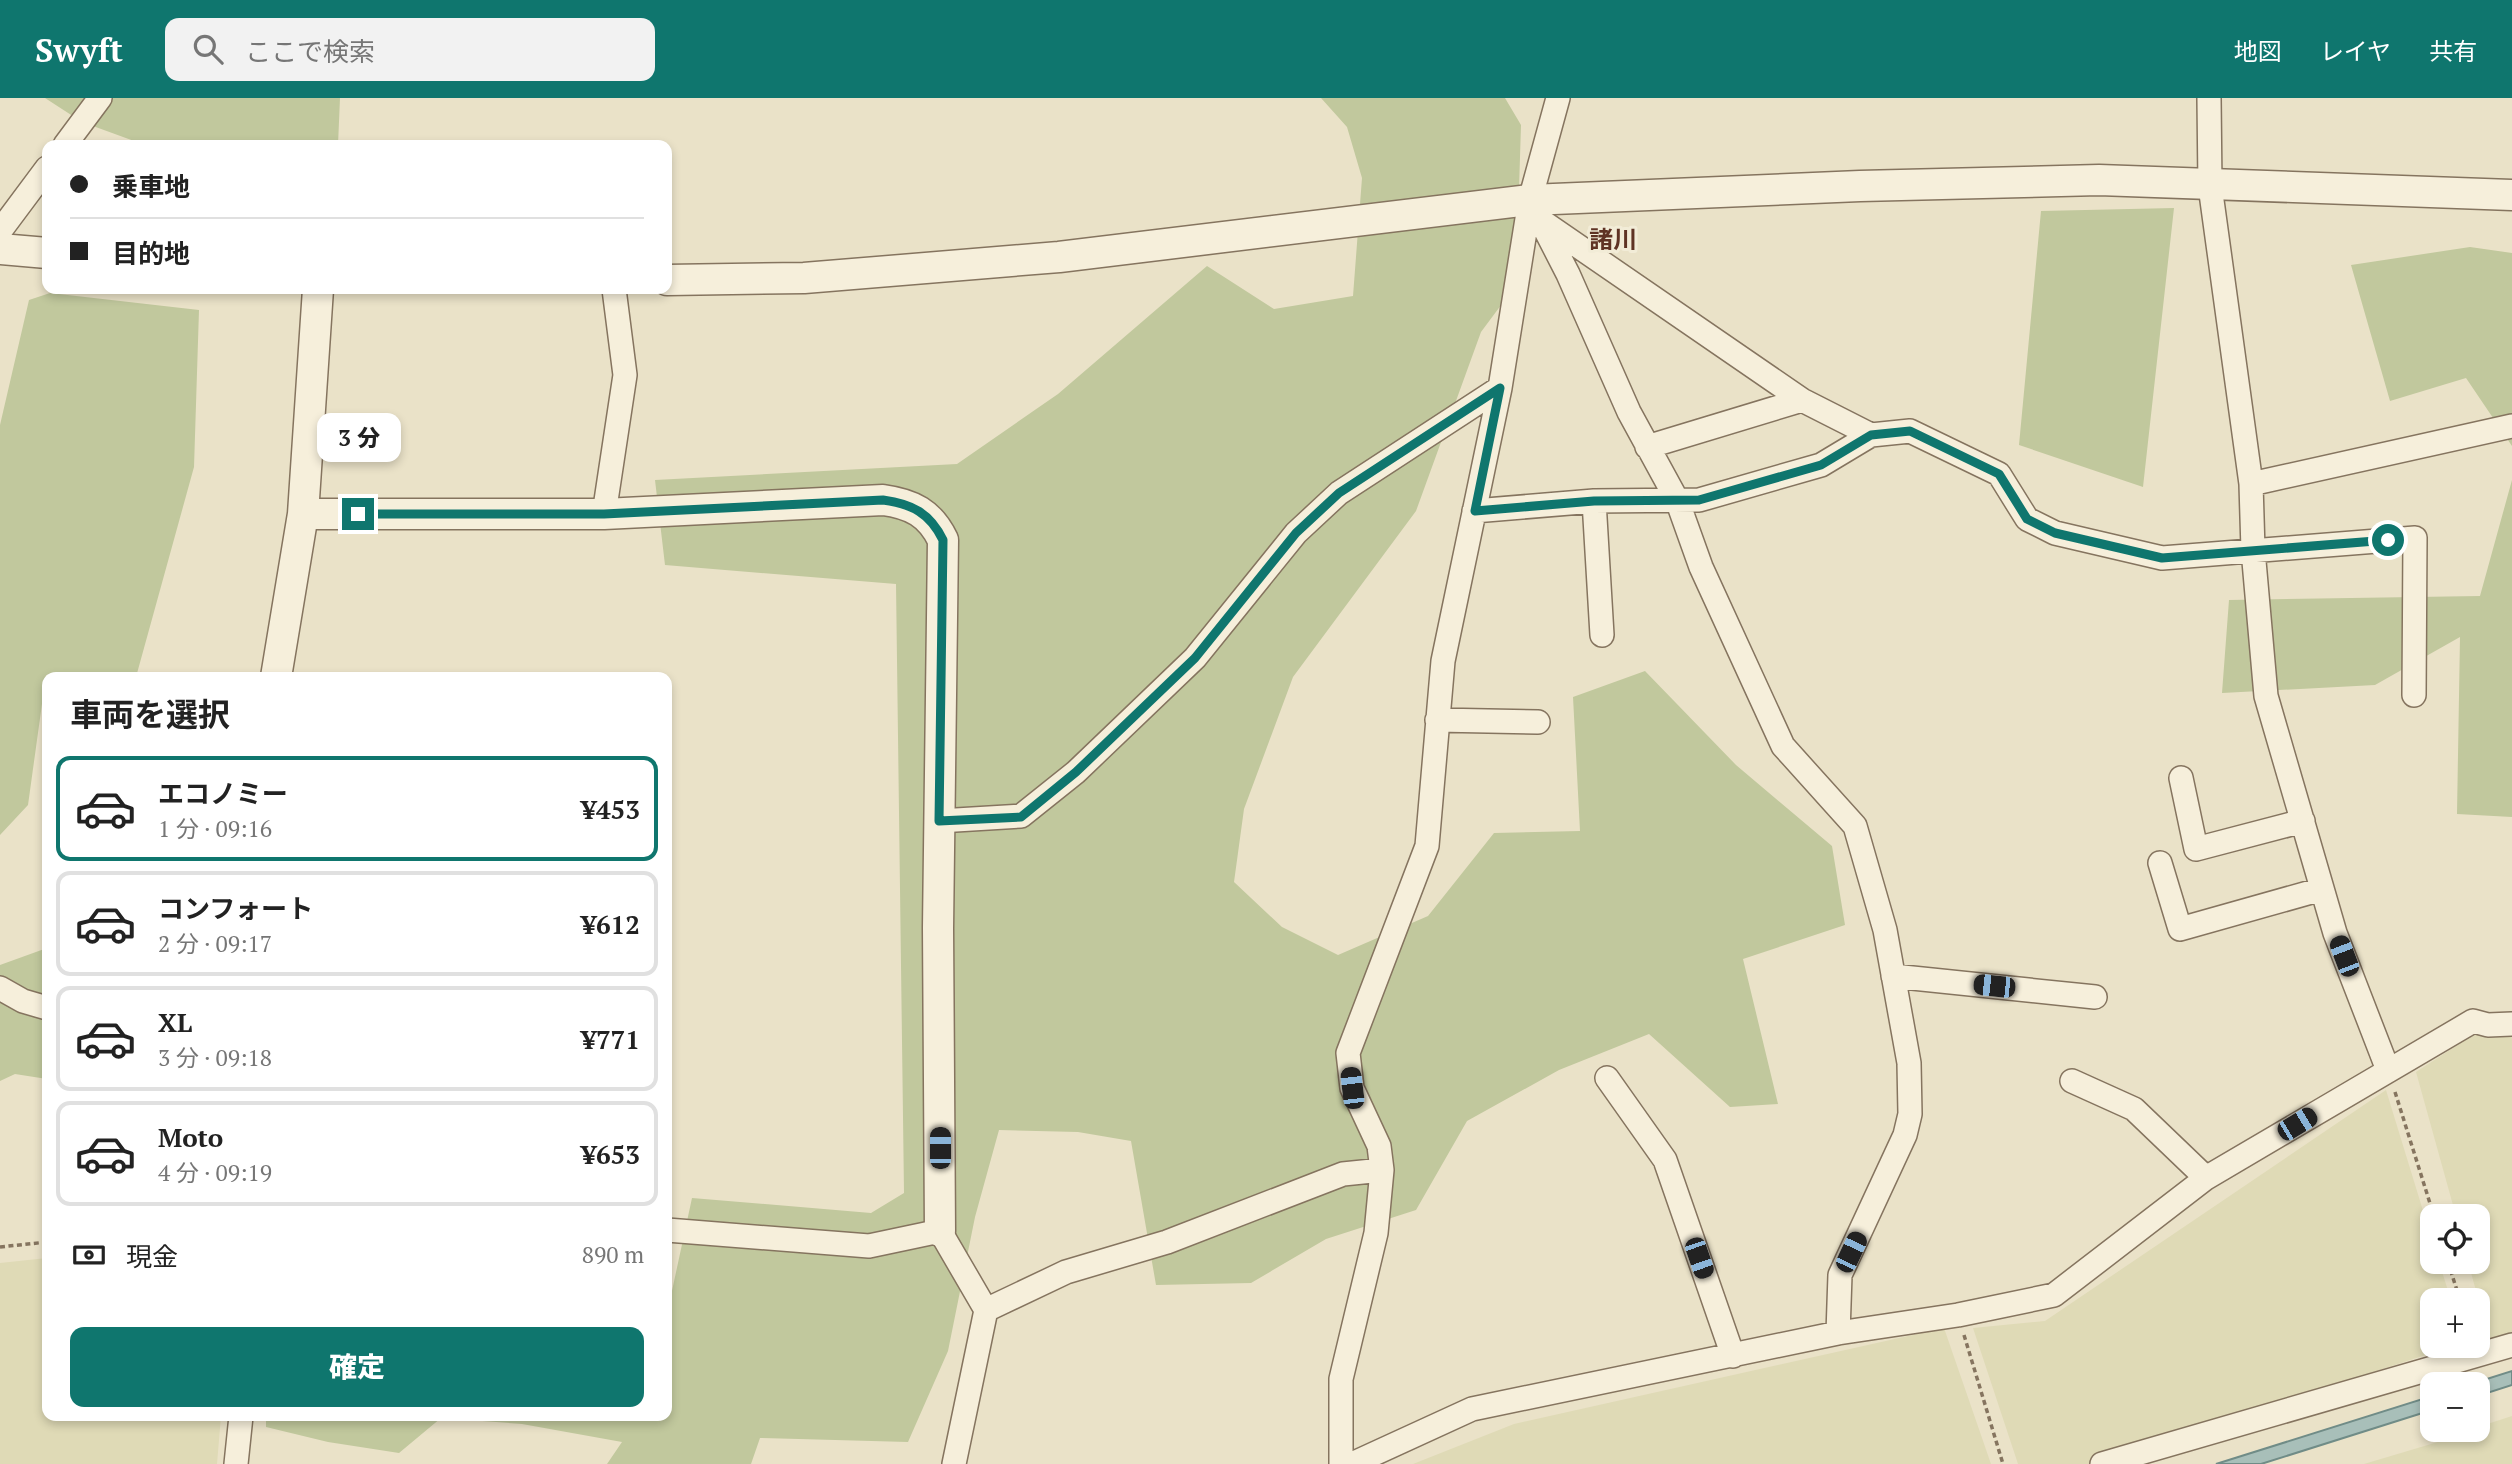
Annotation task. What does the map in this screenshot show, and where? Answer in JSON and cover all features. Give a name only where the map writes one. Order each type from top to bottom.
[{"type":"street","points":[[69,140],[100,98]]},
{"type":"street","points":[[1341,1464],[1341,1379],[1376,1233],[1382,1170],[1379,1146],[1352,1088],[1348,1053],[1427,846],[1443,661],[1558,98]]},
{"type":"street","points":[[2209,98],[2210,186],[2251,484],[2253,550],[2266,696],[2336,933],[2388,1070]]},
{"type":"street","points":[[0,231],[42,175]]},
{"type":"street","points":[[672,280],[804,278],[1059,257],[1535,210],[1860,186],[2086,181],[2415,189],[2512,195]]},
{"type":"street","points":[[1535,210],[1802,400],[1871,435]]},
{"type":"street","points":[[1535,210],[1647,447],[1676,500],[1701,567],[1783,746],[1855,826],[1885,930],[1909,1063],[1910,1114],[1905,1135],[1840,1275],[1838,1333]]},
{"type":"street","points":[[0,249],[42,253]]},
{"type":"street","points":[[277,672],[303,514],[318,294]]},
{"type":"street","points":[[604,514],[625,375],[615,294]]},
{"type":"street","points":[[939,821],[1021,817],[1076,772],[1195,658],[1296,533],[1339,493],[1500,388]]},
{"type":"street","points":[[1647,447],[1802,400]]},
{"type":"street","points":[[2251,484],[2512,426]]},
{"type":"street","points":[[1475,511],[1594,501],[1699,500],[1821,465],[1871,435],[1910,431],[1999,474],[2027,519],[2055,533],[2162,558],[2415,538],[2414,695]]},
{"type":"street","points":[[303,514],[604,514],[883,500],[909,504],[934,522],[943,540],[939,821],[940,1231],[986,1310],[954,1464]]},
{"type":"street","points":[[1594,501],[1602,635]]},
{"type":"street","points":[[1437,720],[1538,722]]},
{"type":"street","points":[[2181,778],[2196,849],[2303,821]]},
{"type":"street","points":[[2160,863],[2180,929],[2322,889]]},
{"type":"street","points":[[1893,976],[2095,997]]},
{"type":"street","points":[[0,988],[23,1001],[42,1007]]},
{"type":"street","points":[[1352,1464],[1472,1409],[1838,1333],[1958,1315],[2054,1295],[2207,1178],[2388,1070],[2473,1021],[2488,1025],[2512,1024]]},
{"type":"street","points":[[1607,1077],[1665,1160],[1733,1356]]},
{"type":"street","points":[[2072,1081],[2134,1109],[2207,1178]]},
{"type":"street","points":[[986,1310],[1066,1272],[1167,1242],[1343,1174],[1382,1170]]},
{"type":"street","points":[[672,1230],[869,1246],[940,1231]]},
{"type":"street","points":[[2102,1464],[2512,1345]]},
{"type":"street","points":[[236,1464],[240,1421]]},
{"type":"path","points":[[2388,1070],[2430,1204]]},
{"type":"path","points":[[0,1247],[42,1243]]},
{"type":"path","points":[[1958,1315],[2003,1464]]},
{"type":"shaded area","points":[[2479,1031],[2512,1031],[2512,1335],[2490,1341],[2490,1288],[2475,1288],[2471,1274],[2490,1274],[2490,1204],[2453,1204],[2416,1072]]},
{"type":"shaded area","points":[[2386,1090],[2421,1204],[2420,1274],[2443,1274],[2447,1288],[2420,1288],[2420,1357],[2091,1464],[2018,1464],[1973,1328],[2045,1321]]},
{"type":"shaded area","points":[[42,1259],[42,1421],[221,1421],[217,1464],[0,1464],[0,1263]]},
{"type":"shaded area","points":[[1944,1328],[1991,1464],[1413,1464],[1514,1424]]},
{"type":"shaded area","points":[[2512,1416],[2512,1464],[2364,1464],[2438,1442],[2490,1442],[2490,1423]]},
{"type":"green space","points":[[45,98],[340,98],[338,140],[131,140],[82,122]]},
{"type":"green space","points":[[1321,98],[1505,98],[1521,125],[1516,285],[1481,332],[1416,511],[1293,677],[1244,809],[1234,882],[1282,927],[1338,955],[1428,916],[1494,833],[1580,831],[1573,697],[1645,671],[1736,765],[1832,846],[1845,925],[1743,959],[1778,1104],[1730,1107],[1649,1034],[1559,1070],[1467,1121],[1416,1210],[1326,1239],[1251,1283],[1156,1285],[1131,1141],[1078,1132],[999,1130],[975,1217],[948,1351],[908,1442],[760,1438],[751,1464],[607,1464],[622,1442],[522,1424],[482,1421],[672,1421],[672,1291],[692,1198],[871,1213],[904,1193],[896,584],[665,565],[655,480],[957,464],[1058,394],[1207,266],[1274,309],[1353,296],[1362,178],[1347,127]]},
{"type":"green space","points":[[2174,208],[2143,487],[2019,445],[2041,211]]},
{"type":"green space","points":[[2470,247],[2512,253],[2512,446],[2466,378],[2390,401],[2351,265]]},
{"type":"green space","points":[[47,294],[59,294],[199,310],[194,467],[137,672],[42,672],[42,704],[28,805],[0,835],[0,425],[29,300]]},
{"type":"green space","points":[[2512,480],[2512,817],[2457,814],[2460,637],[2375,685],[2222,693],[2229,600],[2480,596]]},
{"type":"green space","points":[[42,950],[42,1078],[15,1074],[0,1081],[0,965]]},
{"type":"green space","points":[[266,1421],[437,1421],[399,1453],[328,1442],[266,1427]]},
{"type":"water","points":[[2512,1371],[2512,1385],[2490,1392],[2490,1378]]},
{"type":"water","points":[[2420,1400],[2420,1414],[2261,1464],[2216,1464]]},
{"type":"district","name":"諸川","points":[[1613,240]]},
{"type":"route","points":[[358,514],[604,514],[883,500],[909,504],[934,522],[943,540],[939,821],[1021,817],[1076,772],[1195,658],[1296,533],[1339,493],[1500,388],[1475,511],[1594,501],[1699,500],[1821,465],[1871,435],[1910,431],[1999,474],[2027,519],[2055,533],[2162,558],[2388,540]]}]
